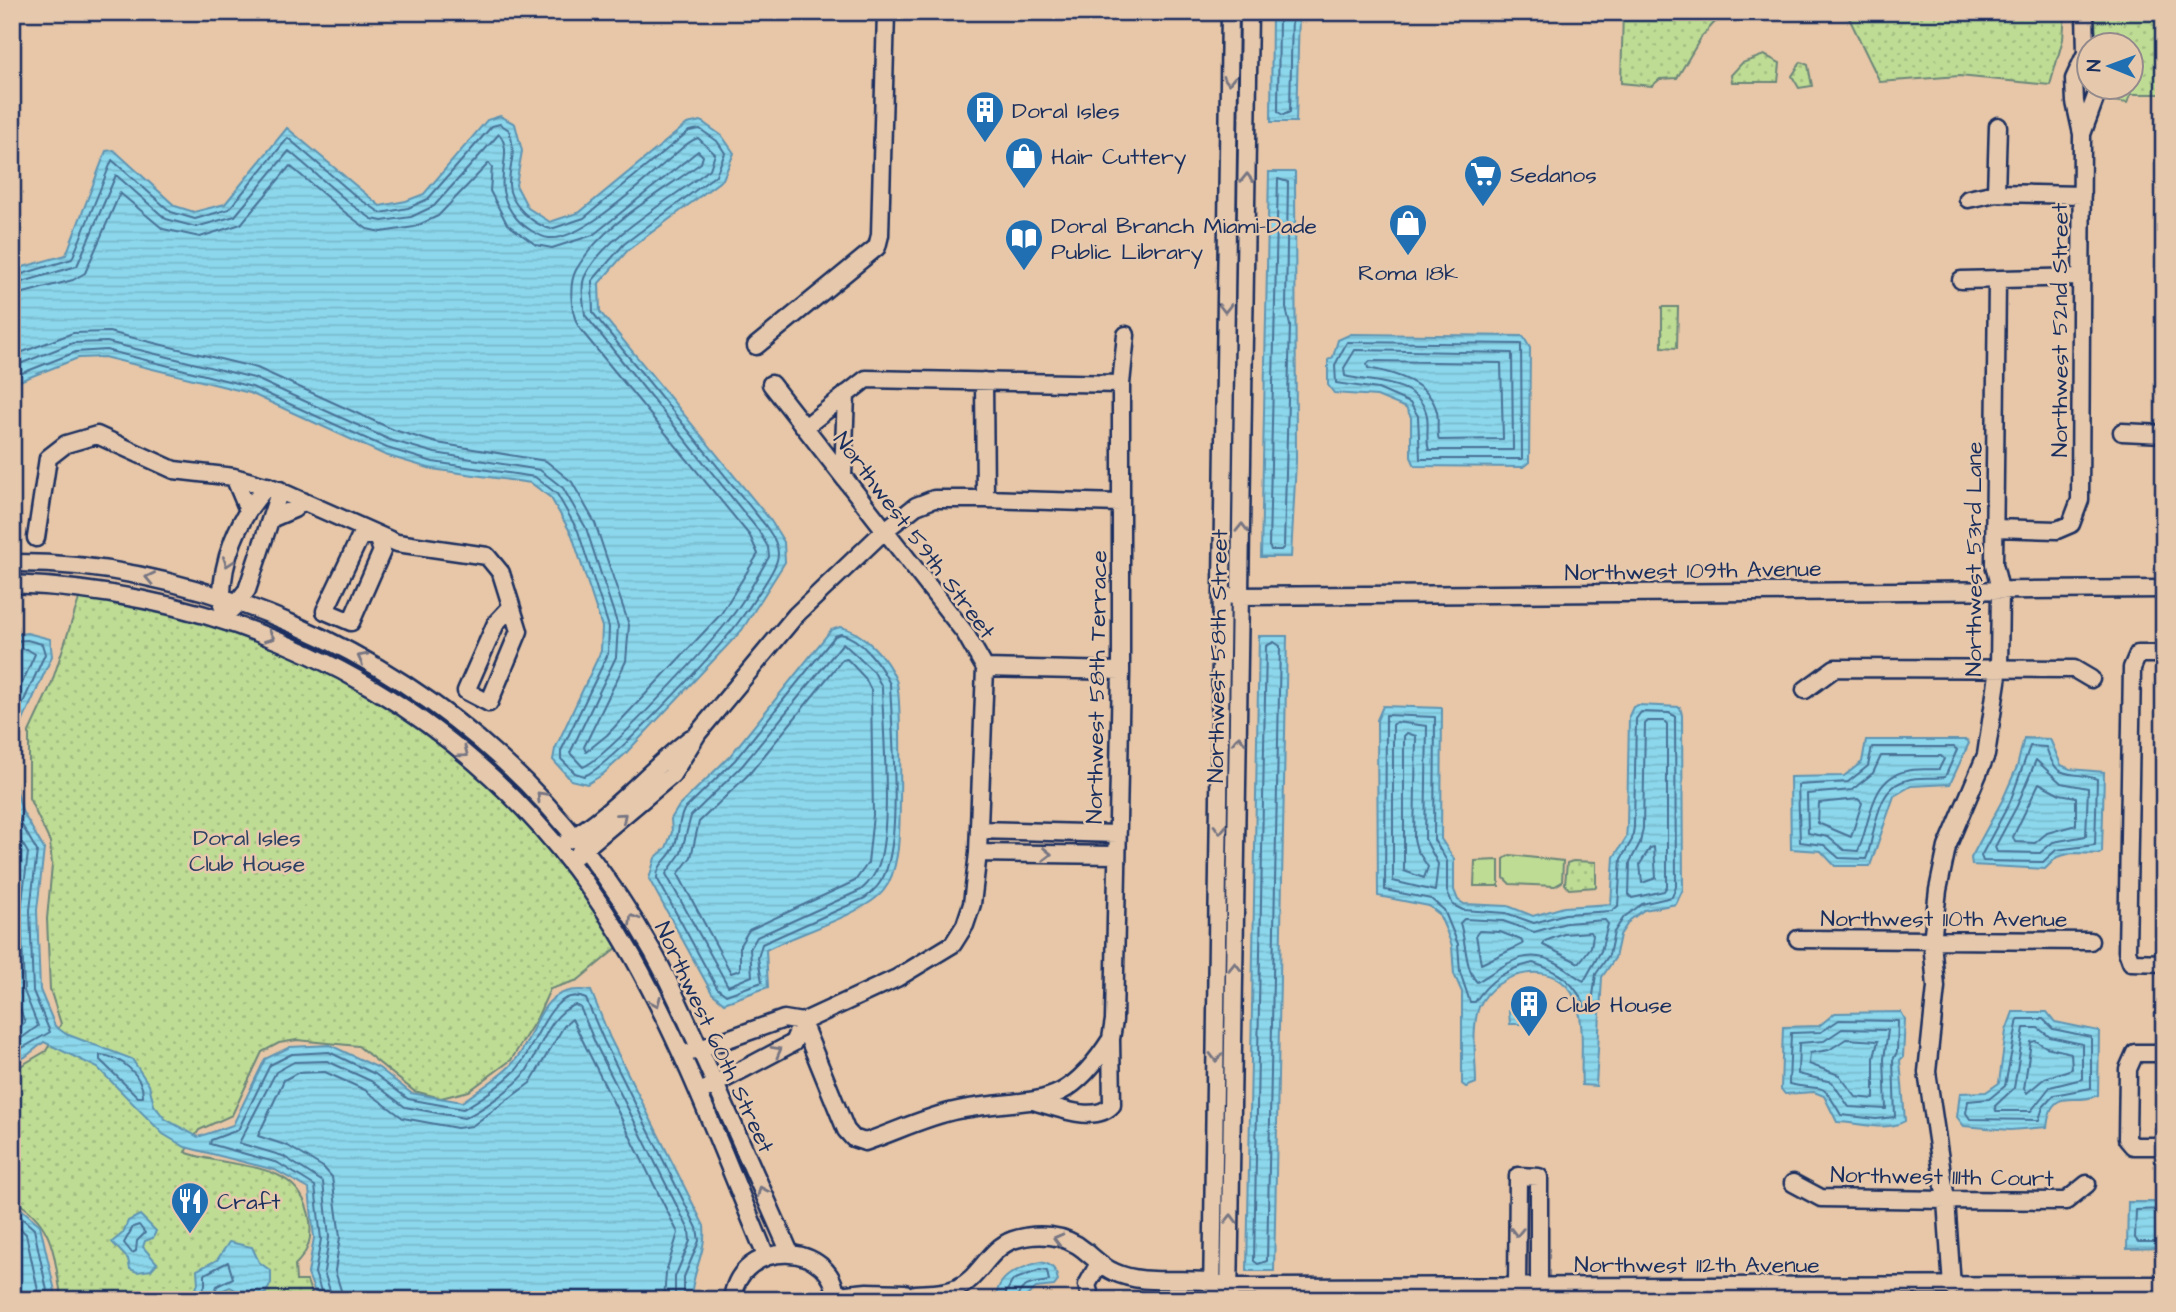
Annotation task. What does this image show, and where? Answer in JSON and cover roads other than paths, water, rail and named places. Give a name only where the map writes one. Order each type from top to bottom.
[{"type":"street","points":[[756,346],[877,247],[880,235],[886,12]]},
{"type":"street","name":"Northwest 58th Street","points":[[1213,1300],[1230,12]]},
{"type":"street","name":"Northwest 58th Street","points":[[1229,1294],[1249,12]]},
{"type":"street","name":"Northwest 52nd Street","points":[[2085,12],[2086,32]]},
{"type":"street","name":"Northwest 52nd Street","points":[[1995,528],[2057,530],[2071,524],[2080,500],[2082,134],[2074,102]]},
{"type":"street","name":"Northwest 52nd Street","points":[[2082,134],[2094,102]]},
{"type":"street","points":[[1996,193],[1998,126]]},
{"type":"street","points":[[1968,199],[1996,193],[2082,195]]},
{"type":"street","points":[[1961,279],[2081,277]]},
{"type":"street","name":"Northwest 53rd Lane","points":[[1952,1287],[1945,1200],[1927,1072],[1936,987],[1933,941],[1938,890],[1947,847],[1986,755],[1999,668],[2000,590],[1994,564],[1997,280]]},
{"type":"street","name":"Northwest 58th Terrace","points":[[1033,1101],[1093,1115],[1105,1113],[1112,1105],[1111,1039],[1121,671],[1121,384],[1125,335]]},
{"type":"street","points":[[806,427],[866,379],[1121,384]]},
{"type":"street","points":[[984,381],[985,499]]},
{"type":"street","name":"Northwest 59th Street","points":[[771,384],[965,633],[985,668],[978,853],[972,904],[965,925],[953,944],[897,978],[802,1022]]},
{"type":"street","points":[[843,476],[846,394]]},
{"type":"street","points":[[2122,432],[2164,434]]},
{"type":"street","points":[[36,538],[48,458],[58,448],[81,438],[97,435],[174,470],[234,477],[274,488],[376,534],[414,546],[488,555],[501,573],[519,626],[518,636],[489,703],[466,691],[496,623],[511,607]]},
{"type":"street","points":[[234,477],[247,508]]},
{"type":"street","points":[[222,618],[221,581],[247,508],[274,488]]},
{"type":"street","points":[[222,618],[239,603],[247,590],[273,518],[274,488]]},
{"type":"street","points":[[12,584],[123,596],[222,618],[306,652],[379,692],[495,777],[569,861],[580,842],[672,775],[698,733],[796,615],[884,531],[916,506],[934,499],[1121,503]]},
{"type":"street","points":[[273,518],[294,509],[303,501]]},
{"type":"street","points":[[237,534],[263,545]]},
{"type":"street","points":[[376,534],[383,551],[351,622],[325,611],[360,537],[376,534]]},
{"type":"street","points":[[12,563],[50,563],[138,575],[239,603],[354,653],[424,696],[509,763],[580,842]]},
{"type":"street","name":"Northwest 109th Avenue","points":[[1223,596],[2164,589]]},
{"type":"street","points":[[2164,654],[2138,654],[2132,668],[2127,951],[2131,962],[2164,963]]},
{"type":"street","points":[[985,668],[1121,671]]},
{"type":"street","points":[[1805,690],[1835,668],[2074,669],[2091,680]]},
{"type":"street","points":[[979,831],[1117,834]]},
{"type":"street","points":[[557,845],[580,842]]},
{"type":"street","name":"Northwest 60th Street","points":[[580,842],[653,952],[716,1085],[790,1253]]},
{"type":"street","points":[[978,853],[1116,855]]},
{"type":"street","name":"Northwest 60th Street","points":[[569,861],[632,957],[698,1093],[766,1256]]},
{"type":"street","name":"Northwest 110th Avenue","points":[[1798,939],[2090,941]]},
{"type":"street","points":[[681,1057],[699,1048],[784,1019],[802,1022]]},
{"type":"street","points":[[698,1093],[793,1042],[802,1022]]},
{"type":"street","points":[[802,1022],[846,1130],[853,1138],[865,1142],[955,1110],[1033,1101],[1056,1095],[1077,1082],[1111,1039]]},
{"type":"street","points":[[2164,1053],[2135,1053],[2129,1069],[2127,1139],[2133,1146],[2164,1146]]},
{"type":"street","points":[[1517,1287],[1518,1176],[1539,1177],[1539,1287]]},
{"type":"street","name":"Northwest 111th Court","points":[[1793,1183],[1821,1198],[1945,1200],[2066,1200],[2087,1184]]},
{"type":"street","name":"Northwest 112th Avenue","points":[[837,1297],[939,1293],[959,1288],[993,1252],[1012,1240],[1036,1235],[1059,1237],[1083,1248],[1099,1264],[1115,1273],[1135,1279],[1212,1280],[1229,1294],[1442,1293],[1517,1287],[1794,1293],[1952,1287],[2164,1284]]},
{"type":"street","points":[[732,1300],[735,1286],[744,1270],[766,1256],[790,1253],[813,1261],[824,1269],[837,1297]]},
{"type":"street","points":[[1091,1300],[1087,1284],[1090,1274],[1099,1264]]},
{"type":"street","name":"Northwest 112th Avenue","points":[[952,1300],[962,1293],[976,1272]]},
{"type":"street","points":[[1213,1300],[1229,1294]]},
{"type":"water","points":[[1272,12],[1299,12],[1296,122],[1271,122]]},
{"type":"water","points":[[500,116],[515,124],[522,151],[516,185],[528,208],[550,222],[580,212],[687,124],[701,121],[722,136],[734,153],[723,179],[628,250],[599,283],[600,312],[771,521],[784,542],[785,562],[742,630],[625,754],[602,775],[587,784],[571,780],[553,760],[555,749],[601,651],[602,627],[572,535],[551,498],[531,483],[432,469],[385,455],[250,393],[104,357],[78,358],[12,384],[12,270],[66,255],[106,151],[114,150],[175,206],[194,212],[225,204],[287,128],[380,206],[424,194],[487,120]]},
{"type":"water","points":[[1269,172],[1295,172],[1296,461],[1291,557],[1261,557]]},
{"type":"water","points":[[1351,334],[1523,336],[1530,348],[1529,462],[1523,467],[1415,466],[1411,457],[1411,417],[1406,408],[1377,396],[1334,393],[1328,385],[1328,360],[1333,357],[1338,340]]},
{"type":"water","points":[[840,627],[857,634],[873,647],[887,663],[896,680],[900,795],[894,869],[884,890],[875,899],[829,923],[766,950],[768,987],[724,1003],[712,993],[649,879],[655,858],[666,848],[672,832],[671,819],[679,806],[730,756],[831,630]]},
{"type":"water","points":[[27,633],[50,639],[52,656],[12,745],[12,635]]},
{"type":"water","points":[[1259,636],[1287,636],[1274,1271],[1247,1271]]},
{"type":"water","points":[[1383,706],[1442,708],[1441,839],[1454,859],[1454,890],[1458,900],[1464,904],[1508,906],[1533,916],[1564,907],[1611,904],[1614,857],[1626,838],[1629,716],[1633,707],[1680,707],[1682,715],[1683,889],[1676,904],[1644,910],[1630,920],[1620,935],[1615,958],[1602,977],[1596,1086],[1582,1085],[1582,1030],[1575,999],[1555,977],[1526,973],[1498,984],[1487,994],[1479,1007],[1475,1034],[1476,1083],[1466,1087],[1462,1084],[1462,992],[1454,974],[1452,946],[1439,914],[1429,906],[1378,896],[1377,720]]},
{"type":"water","points":[[2024,738],[2050,739],[2061,765],[2070,769],[2104,772],[2102,852],[2099,854],[2072,853],[2057,857],[2045,869],[1972,865],[1971,858],[2017,767]]},
{"type":"water","points":[[1866,740],[1967,740],[1969,743],[1950,784],[1911,786],[1894,796],[1870,866],[1835,866],[1821,851],[1791,849],[1790,777],[1844,776],[1862,762]]},
{"type":"water","points":[[12,771],[22,811],[44,849],[37,910],[40,990],[55,1026],[66,1034],[132,1059],[149,1085],[154,1105],[165,1119],[198,1137],[233,1125],[265,1059],[290,1047],[330,1045],[379,1068],[411,1093],[462,1102],[510,1066],[520,1054],[548,1003],[572,990],[591,991],[610,1038],[704,1226],[703,1245],[691,1300],[318,1300],[308,1274],[314,1238],[309,1189],[275,1170],[185,1147],[163,1134],[98,1068],[44,1042],[25,1057],[12,1062]]},
{"type":"water","points":[[1519,999],[1536,999],[1536,1008],[1529,1009],[1529,1024],[1510,1024],[1509,1011],[1519,1010]]},
{"type":"water","points":[[1901,1012],[1905,1019],[1903,1057],[1900,1060],[1905,1121],[1880,1127],[1837,1122],[1824,1096],[1814,1092],[1785,1094],[1781,1089],[1783,1027],[1819,1026],[1835,1013]]},
{"type":"water","points":[[2013,1012],[2047,1012],[2055,1022],[2099,1031],[2098,1095],[2059,1101],[2050,1114],[2047,1127],[2010,1130],[1964,1126],[1957,1117],[1960,1093],[1986,1092],[1999,1083],[2006,1031]]},
{"type":"water","points":[[12,1201],[40,1225],[57,1300],[12,1300]]},
{"type":"water","points":[[2128,1202],[2164,1202],[2164,1248],[2127,1249]]},
{"type":"water","points":[[140,1215],[156,1231],[153,1238],[145,1241],[143,1247],[157,1263],[151,1270],[137,1272],[130,1269],[128,1259],[112,1242],[123,1233],[128,1221]]},
{"type":"water","points":[[229,1242],[252,1247],[259,1262],[271,1271],[271,1283],[266,1293],[253,1299],[230,1287],[221,1291],[217,1300],[192,1300],[198,1283],[197,1270],[217,1260]]},
{"type":"water","points":[[1040,1262],[1055,1270],[1058,1281],[1054,1286],[1036,1288],[1022,1300],[996,1300],[1000,1284],[1010,1274]]},
{"type":"place","name":"Doral Isles","points":[[985,144]]},
{"type":"place","name":"Hair Cuttery","points":[[1024,190]]},
{"type":"place","name":"Sedanos","points":[[1483,208]]},
{"type":"place","name":"Roma 18k","points":[[1408,257]]},
{"type":"place","name":"Doral Branch Miami-Dade Public Library","points":[[1024,272]]},
{"type":"place","name":"Club House","points":[[1529,1038]]},
{"type":"place","name":"Craft","points":[[190,1235]]},
{"type":"park label","name":"Doral Isles Club House","points":[[247,850]]}]
